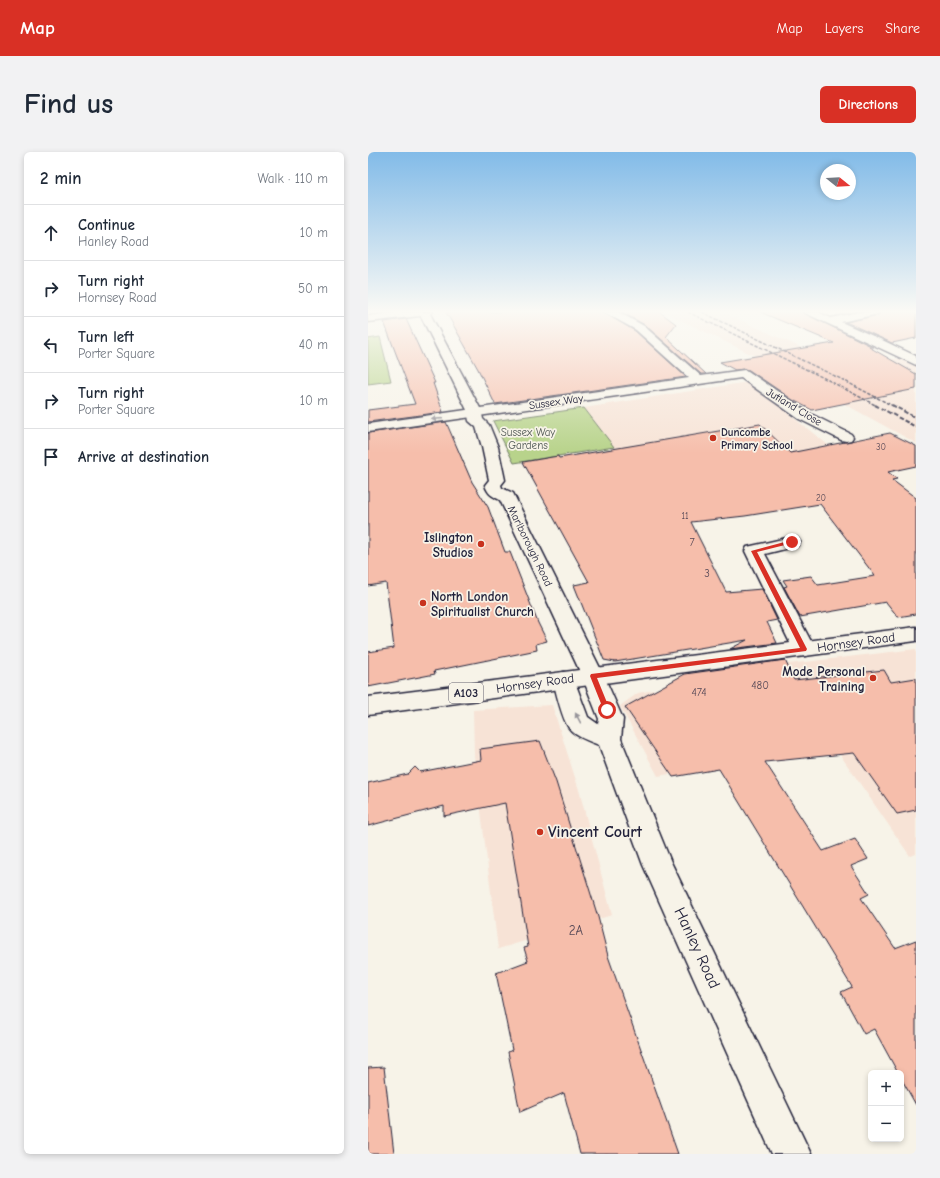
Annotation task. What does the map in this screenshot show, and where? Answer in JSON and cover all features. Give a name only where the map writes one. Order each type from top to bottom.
[{"type":"street","name":"Marlborough Road","points":[[447,359],[475,414],[476,420],[482,425],[490,447],[497,480],[493,485],[495,491],[507,497],[593,676]]},
{"type":"street","points":[[674,359],[699,381]]},
{"type":"street","name":"Sussex Way","points":[[368,428],[475,414],[744,374]]},
{"type":"street","name":"Jutland Close","points":[[744,374],[804,416],[846,437]]},
{"type":"street","points":[[792,542],[754,551],[804,649]]},
{"type":"street","name":"Hornsey Road","points":[[368,706],[916,634]]},
{"type":"street","name":"Hanley Road","points":[[593,676],[611,719],[609,738],[658,865],[792,1154]]},
{"type":"street","points":[[564,680],[578,722],[590,731],[609,738]]},
{"type":"shaded area","points":[[760,359],[826,359],[840,365],[895,359],[916,359],[916,443]]},
{"type":"shaded area","name":"Duncombe Primary School","points":[[748,382],[860,470],[619,454],[584,408]]},
{"type":"shaded area","points":[[916,649],[916,854],[910,856],[834,746],[658,776],[620,706],[638,693],[788,664]]},
{"type":"shaded area","points":[[552,705],[579,790],[612,915],[498,949],[474,755],[473,710]]},
{"type":"green space","points":[[368,359],[385,359],[391,381],[368,384]]},
{"type":"green space","name":"Sussex Way Gardens","points":[[584,408],[614,447],[514,463],[493,421]]},
{"type":"building","points":[[398,359],[424,359],[435,383],[433,383],[443,412],[368,422],[368,410],[415,404]]},
{"type":"building","points":[[472,359],[666,359],[686,377],[495,404]]},
{"type":"building","points":[[684,359],[690,359],[706,374],[701,374]]},
{"type":"building","points":[[739,359],[889,359],[916,374],[916,389],[812,410],[793,400],[749,370],[735,370],[720,362]]},
{"type":"building","points":[[446,422],[472,482],[488,507],[505,552],[510,552],[538,623],[547,641],[536,644],[537,650],[434,671],[435,674],[368,687],[368,652],[394,648],[386,583],[368,586],[368,433]]},
{"type":"building","points":[[760,424],[790,453],[890,433],[916,446],[916,466],[888,472],[897,479],[892,480],[916,498],[916,614],[898,617],[886,602],[800,617],[784,587],[787,586],[783,580],[811,576],[818,585],[875,576],[820,504],[745,516],[691,522],[726,592],[762,589],[777,620],[767,622],[777,643],[730,649],[747,640],[615,662],[604,660],[574,585],[589,582],[523,462],[558,456],[559,458]]},
{"type":"building","points":[[785,660],[794,680],[884,670],[891,682],[916,678],[916,810],[897,814],[854,753],[765,762],[823,851],[855,839],[868,859],[851,866],[869,894],[861,898],[895,948],[916,940],[916,1105],[904,1083],[904,1070],[896,1070],[874,1029],[864,1034],[841,992],[852,987],[719,769],[673,777],[625,707],[685,674]]},
{"type":"building","points":[[540,741],[556,782],[598,917],[608,956],[678,1154],[580,1154],[564,1093],[520,1112],[508,1052],[512,1050],[496,973],[528,961],[524,948],[528,947],[505,803],[444,816],[444,806],[368,826],[368,783],[408,774],[415,767],[420,772],[481,760],[480,749]]},
{"type":"building","points":[[384,1067],[394,1154],[368,1154],[368,1068]]},
{"type":"railway","points":[[784,359],[877,406]]},
{"type":"railway","points":[[799,359],[893,406]]},
{"type":"railway","points":[[875,405],[916,427]]},
{"type":"railway","points":[[892,405],[916,418]]},
{"type":"place","name":"Duncombe Primary School","points":[[713,438]]},
{"type":"place","name":"Islington Studios","points":[[481,544]]},
{"type":"place","name":"North London Spiritualist Church","points":[[423,603]]},
{"type":"place","name":"Mode Personal Training","points":[[873,678]]},
{"type":"place","name":"Vincent Court","points":[[540,832]]},
{"type":"route","points":[[607,710],[593,676],[804,649],[754,551],[792,542]]}]
